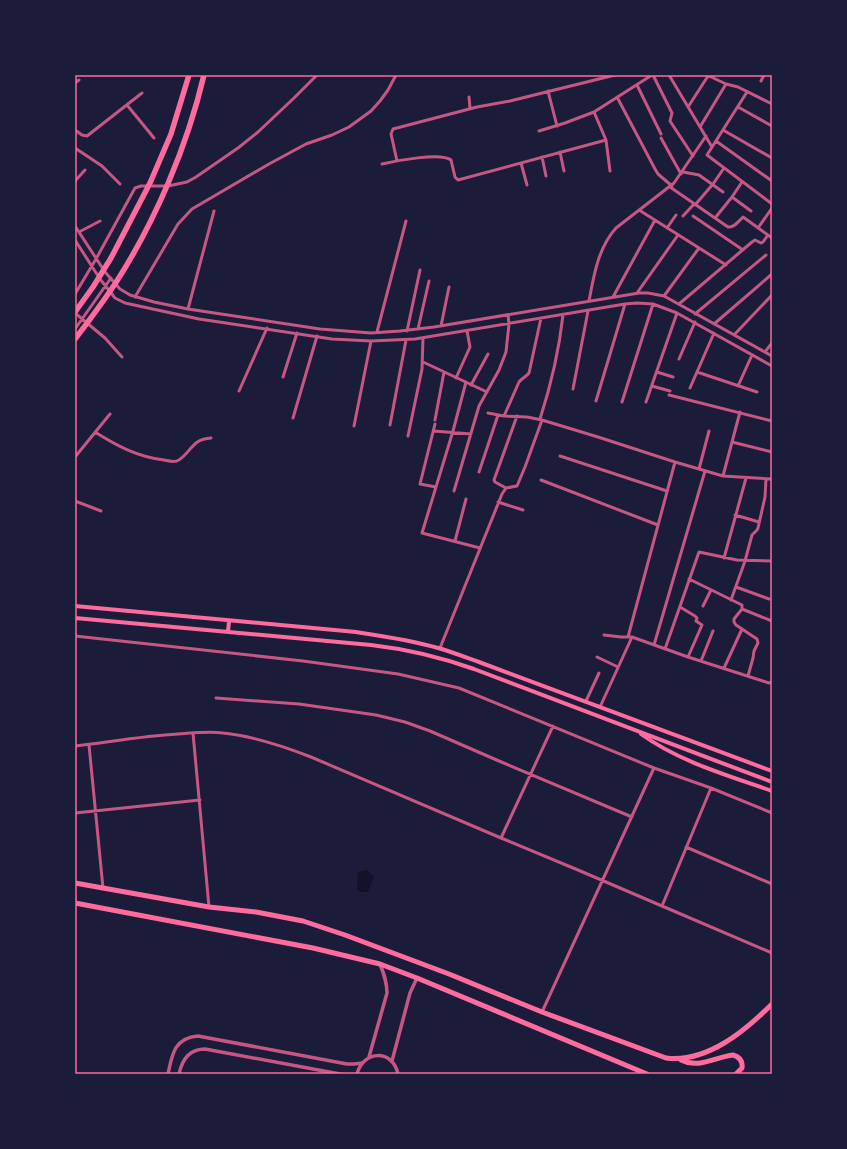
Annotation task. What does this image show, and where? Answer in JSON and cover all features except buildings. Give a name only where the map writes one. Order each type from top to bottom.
[{"type":"highway","points":[[75,312],[111,258],[150,184],[171,134],[189,75]]},
{"type":"highway","points":[[75,339],[111,290],[141,238],[167,185],[178,159],[204,75]]},
{"type":"highway","points":[[75,883],[209,907],[256,912],[303,921],[449,974],[542,1012],[659,1056],[673,1059],[693,1057],[722,1044],[748,1027],[772,1004]]},
{"type":"highway","points":[[75,902],[313,948],[380,964],[647,1074]]},
{"type":"highway","points":[[680,1059],[689,1063],[697,1064],[733,1055],[738,1057],[742,1062],[742,1068],[736,1074]]},
{"type":"main road","points":[[75,606],[372,634],[440,648],[772,771]]},
{"type":"main road","points":[[75,618],[371,645],[430,655],[474,669],[772,782]]},
{"type":"main road","points":[[228,632],[229,621]]},
{"type":"main road","points":[[636,730],[676,755],[772,791]]},
{"type":"street","points":[[75,294],[77,288],[92,267],[135,188],[138,186],[168,186],[187,182],[196,177],[238,148],[258,132],[317,75]]},
{"type":"street","points":[[135,297],[178,224],[192,209],[306,144],[349,127],[371,111],[388,90],[396,75]]},
{"type":"street","points":[[397,161],[391,134],[393,129],[470,108],[510,101],[615,75]]},
{"type":"street","points":[[539,131],[594,112],[652,75],[672,113],[670,121],[693,156]]},
{"type":"street","points":[[669,75],[712,147]]},
{"type":"street","points":[[688,107],[708,75],[726,84],[738,87],[772,104]]},
{"type":"street","points":[[761,80],[764,75]]},
{"type":"street","points":[[75,82],[79,80]]},
{"type":"street","points":[[700,127],[726,84]]},
{"type":"street","points":[[637,85],[661,136],[682,173]]},
{"type":"street","points":[[548,91],[557,126]]},
{"type":"street","points":[[747,92],[707,155],[772,204]]},
{"type":"street","points":[[75,130],[82,135],[87,136],[142,93]]},
{"type":"street","points":[[617,97],[655,169],[671,187],[728,227],[733,227],[743,218],[772,238]]},
{"type":"street","points":[[469,98],[470,108]]},
{"type":"street","points":[[127,105],[154,138]]},
{"type":"street","points":[[738,107],[772,126]]},
{"type":"street","points":[[594,112],[606,140],[610,171]]},
{"type":"street","points":[[723,130],[772,158]]},
{"type":"street","points":[[589,301],[598,262],[611,234],[616,228],[671,187],[706,136]]},
{"type":"street","points":[[382,164],[428,157],[446,157],[451,160],[455,177],[458,180],[606,140]]},
{"type":"street","points":[[716,141],[772,181]]},
{"type":"street","points":[[75,148],[106,169],[120,184]]},
{"type":"street","points":[[560,152],[564,171]]},
{"type":"street","points":[[542,157],[546,176]]},
{"type":"street","points":[[521,163],[527,185]]},
{"type":"street","points":[[683,216],[713,184],[724,168]]},
{"type":"street","points":[[75,181],[85,170]]},
{"type":"street","points":[[682,173],[699,175],[724,192]]},
{"type":"street","points":[[715,218],[742,182]]},
{"type":"street","points":[[732,197],[751,211]]},
{"type":"street","points":[[758,228],[772,208]]},
{"type":"street","points":[[639,210],[726,265]]},
{"type":"street","points":[[188,309],[214,211]]},
{"type":"street","points":[[667,228],[676,216]]},
{"type":"street","points":[[693,216],[743,250]]},
{"type":"street","points":[[377,332],[406,220]]},
{"type":"street","points":[[613,297],[655,220]]},
{"type":"street","points":[[78,232],[100,221]]},
{"type":"street","points":[[75,226],[96,259],[120,289],[135,297],[188,309],[320,329],[377,332],[407,331],[613,297],[648,293],[664,296],[772,356]]},
{"type":"street","points":[[637,294],[678,235]]},
{"type":"street","points":[[679,304],[755,240],[760,243],[763,242],[768,235]]},
{"type":"street","points":[[75,240],[105,286],[117,300],[125,304],[142,308],[199,319],[339,339],[371,341],[406,340],[625,304],[653,304],[678,313],[772,366]]},
{"type":"street","points":[[664,296],[699,248]]},
{"type":"street","points":[[695,314],[766,254]]},
{"type":"street","points":[[407,331],[420,270]]},
{"type":"street","points":[[714,324],[772,274]]},
{"type":"street","points":[[75,330],[110,278]]},
{"type":"street","points":[[418,329],[429,281]]},
{"type":"street","points":[[441,326],[449,287]]},
{"type":"street","points":[[114,297],[120,289]]},
{"type":"street","points":[[734,335],[772,295]]},
{"type":"street","points":[[596,401],[625,304]]},
{"type":"street","points":[[622,402],[653,304]]},
{"type":"street","points":[[573,389],[588,311]]},
{"type":"street","points":[[75,312],[105,338],[122,357]]},
{"type":"street","points":[[646,402],[678,313]]},
{"type":"street","points":[[454,491],[479,406],[499,370],[506,352],[509,324],[508,315]]},
{"type":"street","points":[[517,416],[494,480],[506,488],[517,486],[541,420],[555,367],[563,315]]},
{"type":"street","points":[[235,324],[236,316]]},
{"type":"street","points":[[504,416],[519,382],[529,373],[541,318]]},
{"type":"street","points":[[679,359],[695,322]]},
{"type":"street","points":[[239,391],[267,328]]},
{"type":"street","points":[[339,339],[340,331]]},
{"type":"street","points":[[456,378],[470,347],[467,331]]},
{"type":"street","points":[[690,388],[714,332]]},
{"type":"street","points":[[283,377],[297,333]]},
{"type":"street","points":[[293,418],[317,336]]},
{"type":"street","points":[[408,436],[423,362],[423,338]]},
{"type":"street","points":[[390,425],[406,340]]},
{"type":"street","points":[[354,426],[371,341]]},
{"type":"street","points":[[765,352],[772,343]]},
{"type":"street","points":[[471,385],[488,354]]},
{"type":"street","points":[[738,386],[752,355]]},
{"type":"street","points":[[423,362],[487,392]]},
{"type":"street","points":[[436,487],[420,484],[434,431],[444,372]]},
{"type":"street","points":[[657,372],[673,377]]},
{"type":"street","points":[[697,372],[757,392]]},
{"type":"street","points":[[466,382],[422,533],[480,548]]},
{"type":"street","points":[[652,386],[670,393],[772,420]]},
{"type":"street","points":[[723,476],[740,412]]},
{"type":"street","points":[[488,413],[541,420],[723,476],[772,479]]},
{"type":"street","points":[[75,457],[110,414]]},
{"type":"street","points":[[479,472],[498,415]]},
{"type":"street","points":[[434,431],[471,434]]},
{"type":"street","points":[[699,469],[709,431]]},
{"type":"street","points":[[95,432],[129,451],[154,459],[172,461],[180,459],[199,441],[211,438]]},
{"type":"street","points":[[732,442],[772,452]]},
{"type":"street","points":[[560,456],[668,491]]},
{"type":"street","points":[[600,707],[630,637],[675,462]]},
{"type":"street","points":[[654,645],[705,471]]},
{"type":"street","points":[[724,558],[746,478]]},
{"type":"street","points":[[731,600],[745,561],[752,535],[757,530],[765,497],[766,479]]},
{"type":"street","points":[[541,480],[658,525]]},
{"type":"street","points":[[440,648],[498,502],[506,488]]},
{"type":"street","points":[[455,541],[466,500]]},
{"type":"street","points":[[75,501],[101,511]]},
{"type":"street","points":[[498,502],[523,510]]},
{"type":"street","points":[[736,515],[759,522]]},
{"type":"street","points":[[666,649],[699,552],[745,561],[772,561]]},
{"type":"street","points":[[690,579],[742,605],[742,609],[772,621]]},
{"type":"street","points":[[736,587],[769,600]]},
{"type":"street","points":[[703,606],[711,590]]},
{"type":"street","points":[[680,607],[695,616],[697,618],[696,622],[702,625],[688,657]]},
{"type":"street","points":[[742,609],[734,619],[734,622],[757,639],[758,643],[754,651],[748,676]]},
{"type":"street","points":[[724,668],[742,629]]},
{"type":"street","points":[[701,661],[713,631]]},
{"type":"street","points":[[604,635],[630,637],[770,683],[772,682]]},
{"type":"street","points":[[75,636],[303,661],[398,674],[459,688],[654,768],[711,788],[772,813]]},
{"type":"street","points":[[597,657],[618,667]]},
{"type":"street","points":[[586,702],[599,673]]},
{"type":"street","points":[[216,698],[298,704],[386,717],[418,726],[632,816]]},
{"type":"street","points":[[501,838],[553,726]]},
{"type":"street","points":[[75,746],[150,736],[205,732],[224,733],[264,740],[288,748],[772,952]]},
{"type":"street","points":[[193,733],[209,907]]},
{"type":"street","points":[[89,745],[103,889]]},
{"type":"street","points":[[542,1012],[654,768]]},
{"type":"street","points":[[662,906],[711,788]]},
{"type":"street","points":[[75,813],[200,800]]},
{"type":"street","points":[[686,847],[772,884]]},
{"type":"street","points":[[370,1057],[387,993],[386,980],[380,964]]},
{"type":"street","points":[[392,1061],[410,993],[417,978]]},
{"type":"street","points":[[168,1074],[172,1053],[177,1045],[189,1038],[198,1036],[347,1064],[362,1063]]},
{"type":"street","points":[[179,1074],[186,1056],[193,1051],[205,1049],[340,1074]]},
{"type":"street","points":[[357,1074],[362,1063],[370,1057],[381,1056],[392,1061],[396,1066],[398,1074]]},
{"type":"shaded area","points":[[367,870],[374,877],[368,892],[362,892],[357,890],[358,872]]}]
